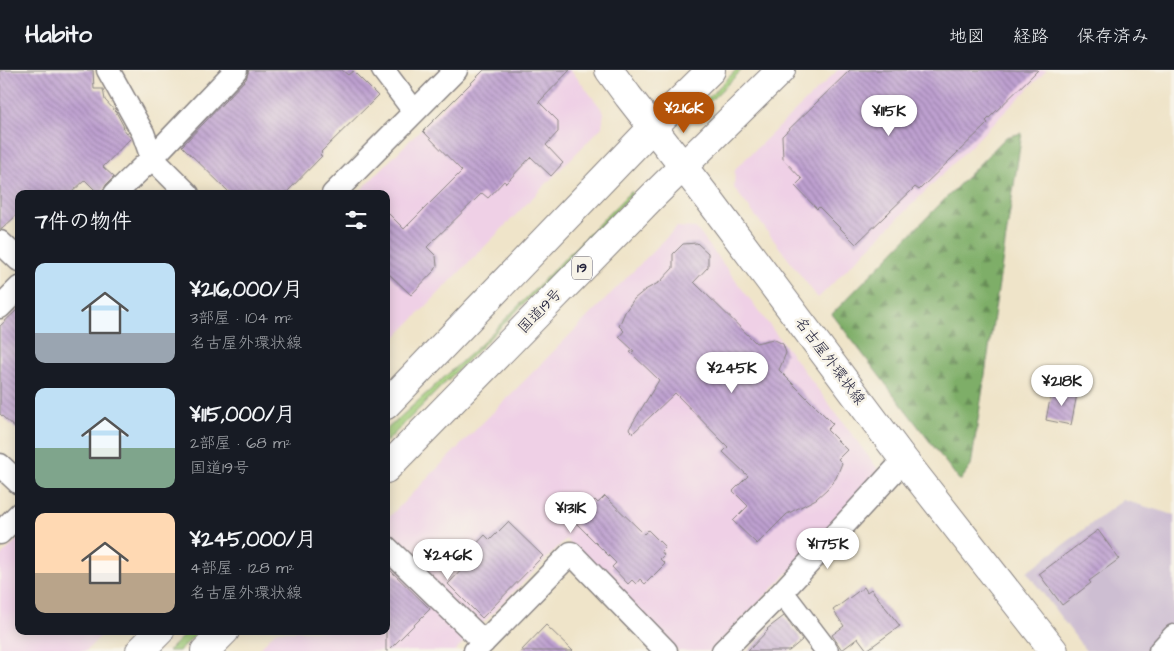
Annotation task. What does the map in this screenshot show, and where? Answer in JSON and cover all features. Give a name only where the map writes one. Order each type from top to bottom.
[{"type":"main road","name":"名古屋外環状線","points":[[609,70],[904,460],[1054,651]]},
{"type":"main road","points":[[390,401],[652,128],[711,70]]},
{"type":"main road","name":"国道19号","points":[[390,465],[683,166],[780,70]]},
{"type":"main road","points":[[140,651],[156,635]]},
{"type":"main road","points":[[205,651],[221,635]]},
{"type":"street","points":[[108,70],[144,132],[152,158],[184,190]]},
{"type":"street","points":[[119,190],[236,70]]},
{"type":"street","points":[[383,70],[414,110]]},
{"type":"street","points":[[337,190],[414,110],[456,70]]},
{"type":"street","points":[[0,242],[15,256]]},
{"type":"street","points":[[0,307],[15,292]]},
{"type":"street","points":[[723,651],[782,592],[904,460]]},
{"type":"street","points":[[0,465],[15,479]]},
{"type":"street","points":[[0,533],[15,518]]},
{"type":"street","points":[[390,551],[479,646],[571,553],[666,651]]},
{"type":"street","points":[[782,592],[827,651]]},
{"type":"street","points":[[1160,651],[1174,636]]},
{"type":"shaded area","points":[[479,70],[571,70],[604,112],[602,127],[390,343],[390,190],[361,190]]},
{"type":"shaded area","points":[[838,70],[1047,70],[818,298],[734,188],[735,169]]},
{"type":"shaded area","points":[[677,227],[696,228],[878,469],[878,481],[711,651],[678,651],[566,539],[455,651],[257,651],[272,635],[390,635],[390,516]]},
{"type":"shaded area","points":[[1123,500],[1174,515],[1174,651],[1086,651],[1027,572]]},
{"type":"shaded area","points":[[15,542],[15,635],[101,635],[86,651],[0,651],[0,557]]},
{"type":"green space","points":[[736,70],[742,70],[706,105],[703,103]]},
{"type":"green space","points":[[1022,133],[971,466],[960,481],[832,314],[1006,137]]},
{"type":"green space","points":[[631,191],[633,194],[390,438],[390,426],[481,344]]},
{"type":"green space","points":[[184,635],[195,635],[179,651],[168,651]]},
{"type":"building","points":[[0,70],[93,70],[94,89],[103,89],[105,100],[116,112],[123,128],[131,138],[103,167],[114,177],[104,190],[95,190],[85,180],[74,190],[15,190],[15,217],[0,229]]},
{"type":"building","points":[[249,70],[342,70],[348,75],[353,71],[378,96],[321,152],[320,155],[322,156],[289,190],[227,190],[182,146],[246,79]]},
{"type":"building","points":[[484,70],[570,70],[539,102],[558,121],[558,132],[546,145],[563,163],[551,176],[531,157],[506,183],[504,181],[488,198],[482,193],[427,247],[436,256],[437,266],[411,295],[390,275],[390,215],[404,229],[462,171],[423,131]]},
{"type":"building","points":[[850,70],[1038,70],[986,121],[988,123],[919,190],[915,187],[856,244],[819,207],[817,209],[795,186],[802,179],[783,159],[782,136]]},
{"type":"building","points":[[697,243],[708,253],[708,267],[694,282],[756,343],[773,339],[783,344],[786,353],[779,370],[833,424],[827,430],[847,450],[838,459],[842,463],[836,478],[827,489],[816,499],[787,514],[757,544],[733,521],[748,506],[733,491],[748,476],[723,452],[728,447],[675,393],[633,433],[629,429],[659,380],[630,352],[634,351],[619,337],[624,331],[619,326],[625,312],[634,299],[645,290],[660,282],[673,268],[673,254],[683,244]]},
{"type":"building","points":[[15,312],[15,428],[0,414],[0,326]]},
{"type":"building","points":[[1052,389],[1077,394],[1071,425],[1046,420]]},
{"type":"building","points":[[605,496],[644,534],[648,530],[665,547],[661,551],[664,555],[660,559],[665,564],[645,584],[640,579],[636,584],[632,580],[628,584],[612,567],[616,563],[576,523],[582,518],[579,515],[595,500],[598,503]]},
{"type":"building","points":[[508,522],[543,556],[482,618],[448,584],[472,559],[467,554],[485,535],[490,540]]},
{"type":"building","points":[[1098,530],[1119,559],[1089,581],[1091,583],[1062,605],[1039,574]]},
{"type":"building","points":[[390,570],[430,609],[386,651],[386,635],[390,635]]},
{"type":"building","points":[[864,587],[867,592],[871,589],[900,626],[867,650],[858,638],[842,650],[832,635],[844,626],[833,610]]},
{"type":"building","points":[[784,616],[802,640],[789,651],[748,651],[767,629]]},
{"type":"building","points":[[546,625],[573,651],[521,651]]}]
